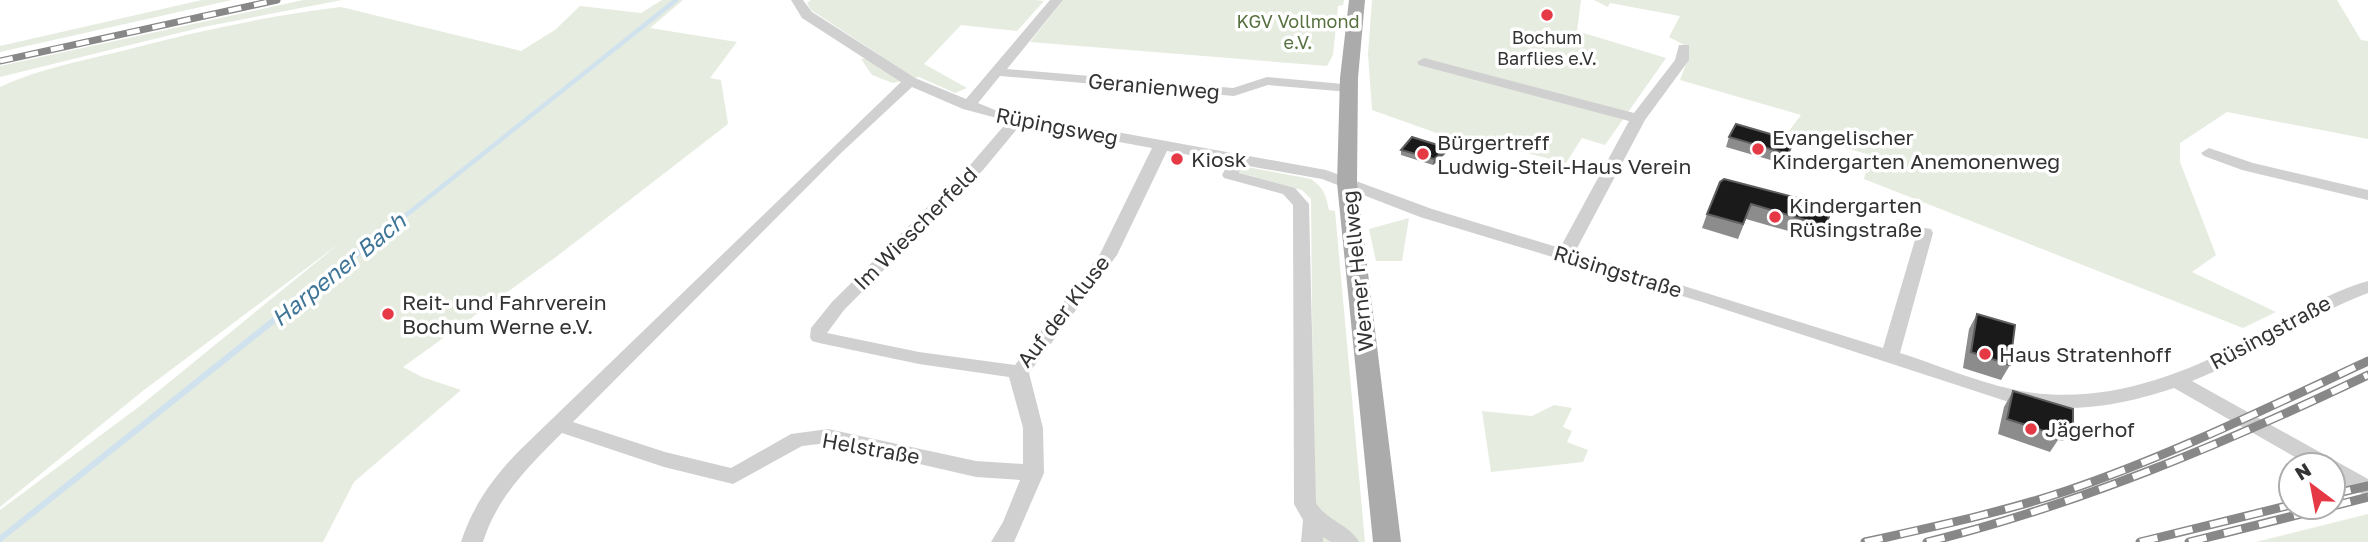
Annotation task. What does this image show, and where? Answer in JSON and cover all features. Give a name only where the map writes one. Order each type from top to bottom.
[{"type":"main road","name":"Werner Hellweg","points":[[1357,0],[1349,88],[1347,183],[1387,542]]},
{"type":"street","name":"Rüpingsweg","points":[[797,0],[807,15],[911,81],[968,106],[1016,121],[1240,158],[1326,175],[1347,183]]},
{"type":"street","points":[[968,106],[1057,0]]},
{"type":"street","points":[[1565,255],[1638,119],[1682,60],[1684,48]]},
{"type":"street","points":[[1424,62],[1638,119]]},
{"type":"street","name":"Geranienweg","points":[[998,72],[1234,92],[1267,81],[1349,88]]},
{"type":"street","points":[[472,542],[478,521],[498,485],[556,424],[897,90],[911,81]]},
{"type":"street","name":"Im Wiescherfeld","points":[[819,337],[818,332],[825,322],[852,290],[977,167],[1016,121]]},
{"type":"street","name":"Auf der Kluse","points":[[819,337],[919,358],[1020,372],[1108,255],[1140,196],[1161,145]]},
{"type":"street","points":[[2210,153],[2248,167],[2368,195]]},
{"type":"street","points":[[1240,158],[1230,175],[1289,191],[1301,204],[1305,504],[1314,519],[1349,542]]},
{"type":"street","name":"Rüsingstraße","points":[[1347,183],[1426,213],[1708,298],[1889,358],[2018,398],[2051,402],[2072,403],[2118,395],[2174,379],[2231,356],[2337,296],[2368,287]]},
{"type":"street","points":[[1889,358],[1925,233]]},
{"type":"street","points":[[1002,542],[1027,494],[1034,473],[1036,454],[1033,419],[1019,378],[1020,372]]},
{"type":"street","points":[[2174,379],[2301,451]]},
{"type":"street","name":"Helstraße","points":[[556,424],[664,459],[733,476],[798,439],[828,436],[976,469],[1034,473]]},
{"type":"street","points":[[2347,477],[2368,489]]},
{"type":"street","points":[[1312,542],[1314,519]]},
{"type":"green space","points":[[202,0],[232,0],[0,52],[0,46]]},
{"type":"green space","points":[[303,0],[342,0],[203,27],[0,77],[0,66]]},
{"type":"green space","points":[[662,0],[683,0],[650,28],[737,42],[710,78],[721,80],[728,124],[556,257],[403,367],[422,377],[461,390],[354,482],[323,542],[0,542],[0,510],[140,406],[340,243],[144,390],[0,507],[0,87],[56,67],[170,39],[256,20],[341,7],[521,51],[555,30],[580,6],[641,13]]},
{"type":"green space","points":[[811,0],[1044,1],[1017,31],[961,25],[924,64],[967,88],[955,93],[919,77],[893,83],[872,75],[861,59],[881,56],[811,10],[807,3]]},
{"type":"green space","name":"KGV Vollmond e.V.","points":[[1063,0],[1344,0],[1343,5],[1338,6],[1333,55],[1327,66],[1030,42]]},
{"type":"green space","points":[[1372,0],[1581,0],[1577,31],[1666,58],[1605,145],[1582,138],[1566,163],[1500,146],[1502,142],[1476,136],[1472,141],[1462,138],[1459,141],[1372,110],[1368,54]]},
{"type":"green space","points":[[1594,0],[2337,0],[2361,40],[2368,41],[2368,139],[2227,112],[2180,143],[2180,162],[2216,255],[2192,272],[2276,312],[2243,328],[1864,179],[1870,155],[1789,131],[1801,115],[1680,80],[1686,64],[1686,46],[1669,37],[1680,16],[1610,3],[1608,7]]},
{"type":"green space","points":[[1242,166],[1311,179],[1324,192],[1329,210],[1335,211],[1365,542],[1321,542],[1314,510],[1311,199],[1302,190],[1240,173]]},
{"type":"green space","points":[[1409,218],[1402,261],[1376,261],[1369,229]]},
{"type":"green space","points":[[1554,405],[1572,408],[1563,427],[1572,431],[1567,442],[1588,450],[1583,462],[1491,472],[1482,411],[1532,416]]},
{"type":"green space","points":[[2368,514],[2368,542],[2256,542],[2347,521]]},
{"type":"building","points":[[1736,124],[1794,141],[1788,154],[1729,137]]},
{"type":"building","points":[[1412,137],[1447,148],[1434,159],[1401,150]]},
{"type":"building","points":[[1724,179],[1832,207],[1826,226],[1751,204],[1743,224],[1707,214],[1720,182]]},
{"type":"building","points":[[1977,314],[2015,325],[2010,365],[1971,352]]},
{"type":"building","points":[[2013,391],[2073,409],[2073,426],[2061,422],[2060,436],[2007,419]]},
{"type":"waterway","name":"Harpener Bach","points":[[380,236],[676,0]]},
{"type":"waterway","name":"Harpener Bach","points":[[0,539],[382,234]]},
{"type":"railway","points":[[0,61],[277,0]]},
{"type":"railway","points":[[1865,542],[2016,506],[2105,477],[2219,430],[2368,361]]},
{"type":"railway","points":[[1927,542],[2041,509],[2152,470],[2368,375]]},
{"type":"railway","points":[[2347,491],[2368,486]]},
{"type":"railway","points":[[2347,502],[2368,497]]},
{"type":"railway","points":[[2140,542],[2277,508]]},
{"type":"railway","points":[[2189,542],[2277,520]]},
{"type":"place","name":"Bochum Barflies e.V.","points":[[1547,15]]},
{"type":"place","name":"Evangelischer Kindergarten Anemonenweg","points":[[1758,149]]},
{"type":"place","name":"Bürgertreff Ludwig-Steil-Haus Verein","points":[[1423,154]]},
{"type":"place","name":"Kiosk","points":[[1177,159]]},
{"type":"place","name":"Kindergarten Rüsingstraße","points":[[1775,217]]},
{"type":"place","name":"Reit- und Fahrverein Bochum Werne e.V.","points":[[388,314]]},
{"type":"place","name":"Haus Stratenhoff","points":[[1985,354]]},
{"type":"place","name":"Jägerhof","points":[[2031,429]]}]
